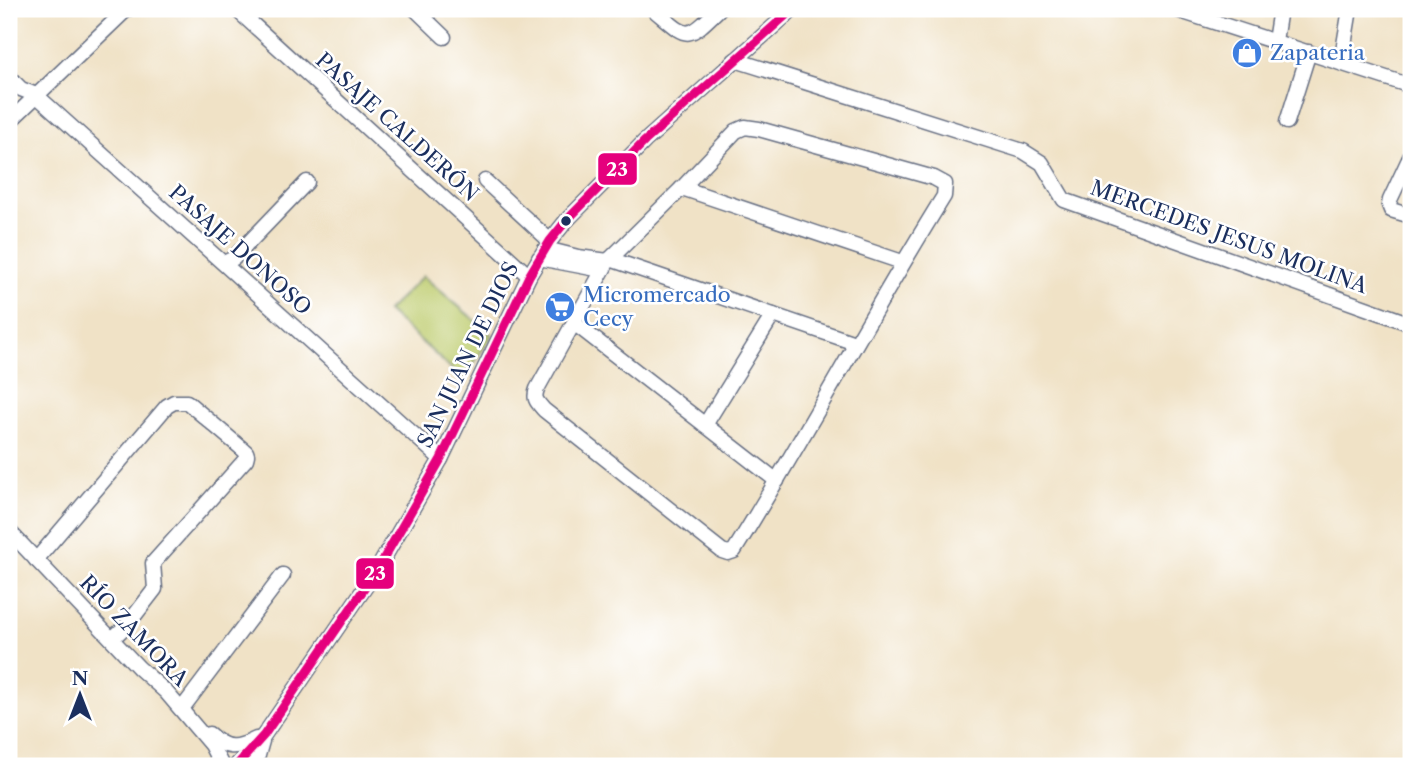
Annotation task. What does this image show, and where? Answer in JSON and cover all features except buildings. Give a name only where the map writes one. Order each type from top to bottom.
[{"type":"street","points":[[9,122],[126,9]]},
{"type":"street","name":"PASAJE CALDERÓN","points":[[236,9],[528,276]]},
{"type":"street","points":[[415,9],[444,37]]},
{"type":"street","points":[[653,9],[682,33],[691,33],[719,9]]},
{"type":"street","name":"SAN JUAN DE DIOS","points":[[236,766],[264,735],[377,570],[441,459],[528,276],[545,249],[566,221],[645,141],[793,9]]},
{"type":"street","points":[[1174,9],[1411,86]]},
{"type":"street","points":[[1275,41],[1280,9]]},
{"type":"street","points":[[1341,63],[1350,9]]},
{"type":"street","points":[[1287,122],[1309,52]]},
{"type":"street","name":"MERCEDES JESUS MOLINA","points":[[735,60],[1023,151],[1042,163],[1064,200],[1411,324]]},
{"type":"street","name":"PASAJE DONOSO","points":[[9,76],[20,89],[36,95],[441,459]]},
{"type":"street","points":[[745,127],[934,178],[945,184],[944,196],[902,262],[778,481],[734,551],[722,551],[544,410],[534,396],[607,263],[736,131],[745,127]]},
{"type":"street","points":[[1411,155],[1389,205],[1391,210],[1411,216]]},
{"type":"street","points":[[485,181],[545,249],[607,263],[773,315],[855,344]]},
{"type":"street","points":[[224,263],[234,258],[307,182]]},
{"type":"street","points":[[682,188],[902,262]]},
{"type":"street","points":[[705,425],[773,315]]},
{"type":"street","points":[[573,323],[778,481]]},
{"type":"street","points":[[36,560],[167,406],[174,402],[187,402],[246,452],[246,458],[153,563],[155,589],[128,624],[112,639]]},
{"type":"street","name":"RÍO ZAMORA","points":[[11,539],[36,560],[139,668],[166,692],[211,745],[222,766]]},
{"type":"street","points":[[184,706],[283,575]]},
{"type":"street","points":[[166,692],[175,695],[222,745],[245,745],[264,735]]},
{"type":"street","points":[[255,766],[264,735]]},
{"type":"street","points":[[211,745],[214,766]]},
{"type":"green space","points":[[423,276],[492,335],[464,380],[387,311]]},
{"type":"transit line","name":"23","points":[[236,766],[264,735],[377,570],[441,459],[529,276],[550,241],[566,221],[645,141],[793,9]]},
{"type":"place","name":"Zapateria","points":[[1247,53]]},
{"type":"place","name":"Micromercado Cecy","points":[[560,307]]}]
